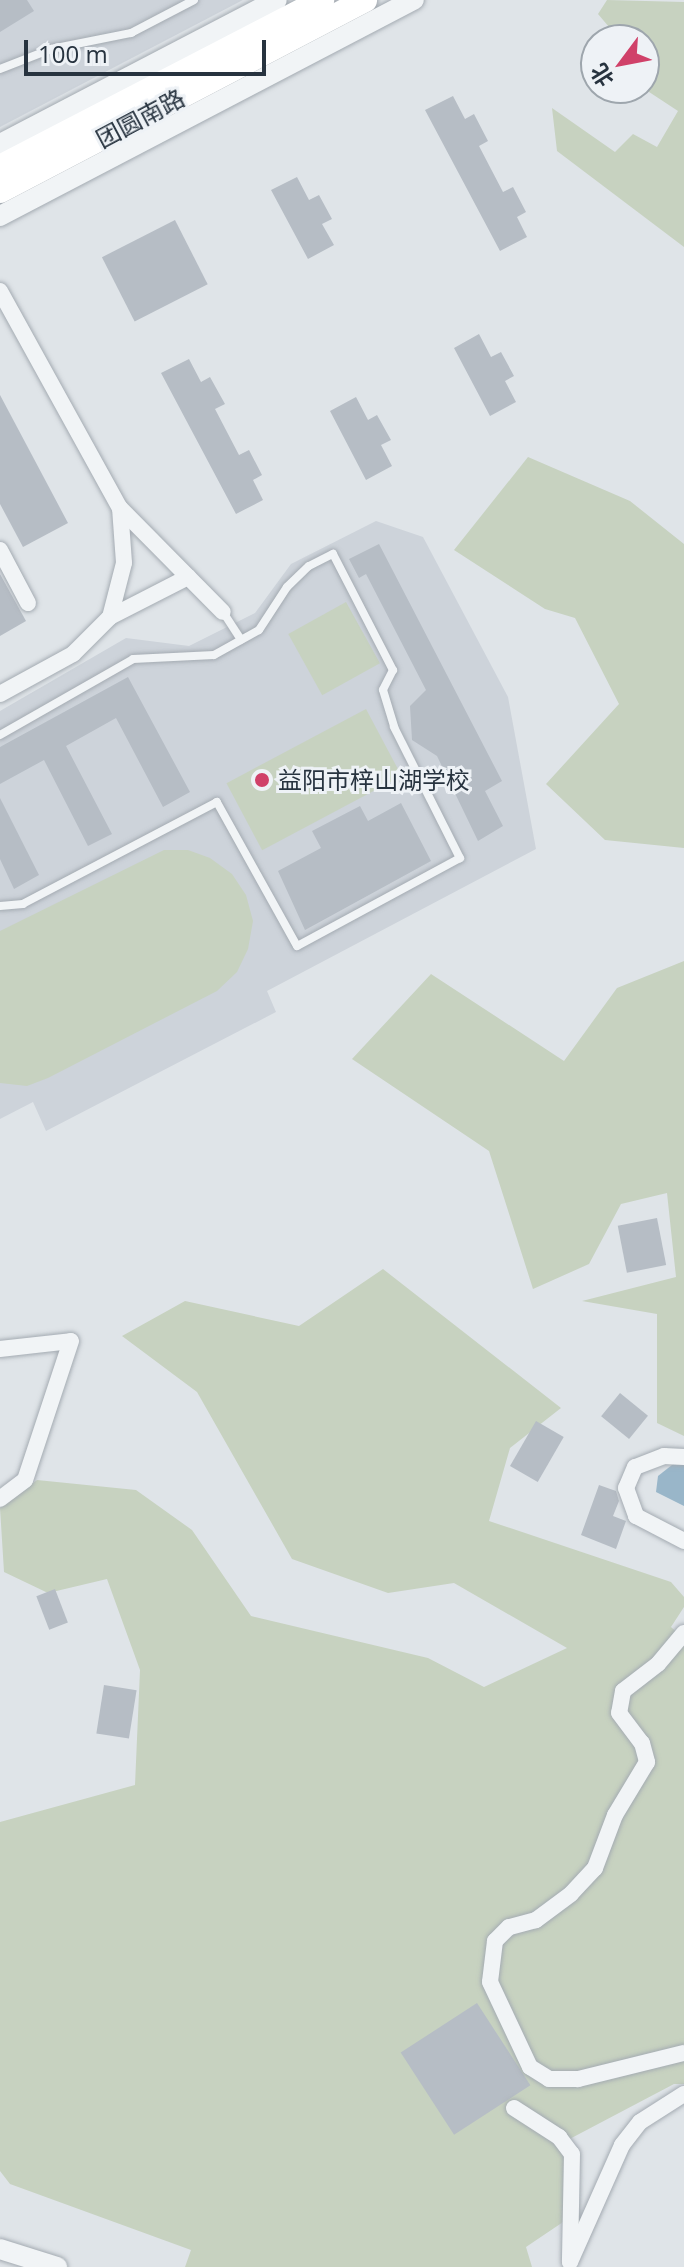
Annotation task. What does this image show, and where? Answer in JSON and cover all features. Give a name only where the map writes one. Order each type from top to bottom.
[{"type":"main road","name":"团圆南路","points":[[0,167],[322,0]]},
{"type":"main road","name":"团圆南路","points":[[0,191],[365,0]]},
{"type":"street","points":[[0,144],[277,0]]},
{"type":"street","points":[[0,216],[414,0]]},
{"type":"street","points":[[0,291],[120,508],[223,612]]},
{"type":"street","points":[[110,617],[124,563],[120,508]]},
{"type":"street","points":[[0,550],[28,603]]},
{"type":"street","points":[[0,694],[73,654],[110,617],[188,577]]},
{"type":"street","points":[[0,1349],[71,1341],[25,1480],[0,1499]]},
{"type":"street","points":[[684,1457],[664,1456],[635,1467],[626,1488],[636,1516],[684,1541]]},
{"type":"street","points":[[684,1633],[658,1664],[623,1691],[619,1713],[642,1743],[647,1762],[615,1815],[595,1868],[571,1894],[536,1920],[509,1927],[495,1941],[490,1982],[530,2067],[549,2079],[578,2079],[684,2053]]},
{"type":"street","points":[[514,2108],[559,2137],[572,2154],[570,2262],[622,2145],[640,2122],[667,2100],[684,2094]]},
{"type":"street","points":[[0,2249],[57,2267]]},
{"type":"lane","points":[[0,69],[51,49],[131,33],[194,0]]},
{"type":"lane","points":[[0,735],[133,659],[214,655],[259,630],[287,587],[309,566],[333,554],[393,670],[383,690],[394,727],[460,858],[297,946],[217,802],[23,904],[0,906]]},
{"type":"lane","points":[[223,612],[241,640]]},
{"type":"shaded area","points":[[0,0],[243,0],[0,127]]},
{"type":"shaded area","name":"益阳市梓山湖学校","points":[[376,521],[423,537],[508,697],[536,849],[267,991],[276,1012],[46,1131],[33,1102],[0,1119],[0,711],[126,638],[189,646],[255,613],[291,564]]},
{"type":"green space","points":[[607,0],[684,2],[684,247],[557,151],[552,108],[615,152],[633,134],[657,147],[678,111],[660,99],[660,24],[606,24],[598,14]]},
{"type":"green space","points":[[528,457],[630,501],[684,544],[684,848],[605,840],[546,784],[619,704],[575,618],[545,609],[454,550]]},
{"type":"green space","points":[[346,602],[380,663],[322,695],[288,634]]},
{"type":"green space","points":[[366,709],[402,776],[262,850],[226,783]]},
{"type":"green space","points":[[164,850],[188,850],[210,858],[232,874],[246,895],[253,921],[248,949],[237,972],[217,991],[48,1078],[27,1086],[0,1083],[0,931]]},
{"type":"green space","points":[[684,961],[684,1436],[657,1423],[657,1314],[582,1301],[676,1277],[667,1193],[621,1204],[589,1264],[533,1289],[489,1151],[352,1059],[431,974],[564,1061],[617,988]]},
{"type":"green space","points":[[383,1269],[561,1408],[510,1448],[489,1521],[671,1582],[684,1597],[684,1607],[671,1627],[684,1639],[684,2084],[674,2084],[562,2143],[572,2216],[526,2247],[532,2267],[185,2267],[191,2250],[10,2184],[0,2171],[0,1822],[135,1785],[140,1670],[107,1579],[48,1593],[4,1572],[0,1508],[37,1480],[136,1490],[192,1530],[251,1616],[428,1658],[484,1687],[567,1648],[454,1583],[388,1593],[292,1559],[197,1392],[122,1336],[185,1301],[299,1326]]},
{"type":"water","points":[[677,1461],[684,1463],[684,1506],[656,1492],[658,1476]]},
{"type":"building","points":[[0,0],[27,0],[34,11],[0,32]]},
{"type":"building","points":[[453,96],[465,119],[474,114],[488,141],[479,146],[503,192],[513,187],[526,212],[517,217],[527,237],[500,251],[425,110]]},
{"type":"building","points":[[297,177],[309,200],[319,195],[332,219],[322,224],[334,245],[308,259],[271,190]]},
{"type":"building","points":[[175,220],[208,284],[135,321],[102,257]]},
{"type":"building","points":[[479,334],[491,357],[501,352],[514,376],[505,381],[516,402],[490,416],[454,348]]},
{"type":"building","points":[[189,359],[201,382],[210,377],[225,404],[215,409],[239,455],[249,450],[262,475],[253,480],[263,500],[236,514],[161,373]]},
{"type":"building","points":[[0,395],[68,523],[23,547],[0,504]]},
{"type":"building","points":[[356,397],[368,420],[377,415],[391,440],[381,445],[392,466],[366,480],[330,411]]},
{"type":"building","points":[[379,544],[502,781],[485,791],[503,826],[478,841],[437,756],[412,740],[410,706],[426,690],[366,574],[359,578],[349,559]]},
{"type":"building","points":[[0,574],[26,621],[0,636]]},
{"type":"building","points":[[128,677],[190,792],[163,807],[116,718],[66,746],[112,834],[88,846],[44,760],[0,784],[0,747]]},
{"type":"building","points":[[0,798],[39,875],[14,889],[0,859]]},
{"type":"building","points":[[401,803],[431,861],[305,930],[278,871],[321,848],[312,831],[360,806],[368,821]]},
{"type":"building","points":[[657,1218],[666,1265],[627,1273],[618,1226]]},
{"type":"building","points":[[620,1393],[648,1416],[629,1439],[601,1416]]},
{"type":"building","points":[[536,1421],[564,1437],[538,1482],[510,1466]]},
{"type":"building","points":[[599,1485],[616,1491],[619,1501],[613,1516],[626,1521],[616,1549],[581,1535]]},
{"type":"building","points":[[55,1589],[68,1623],[49,1630],[36,1596]]},
{"type":"building","points":[[104,1685],[137,1690],[129,1739],[96,1733]]},
{"type":"building","points":[[477,2003],[530,2085],[454,2135],[401,2053]]},
{"type":"place","name":"益阳市梓山湖学校","points":[[262,780]]}]
